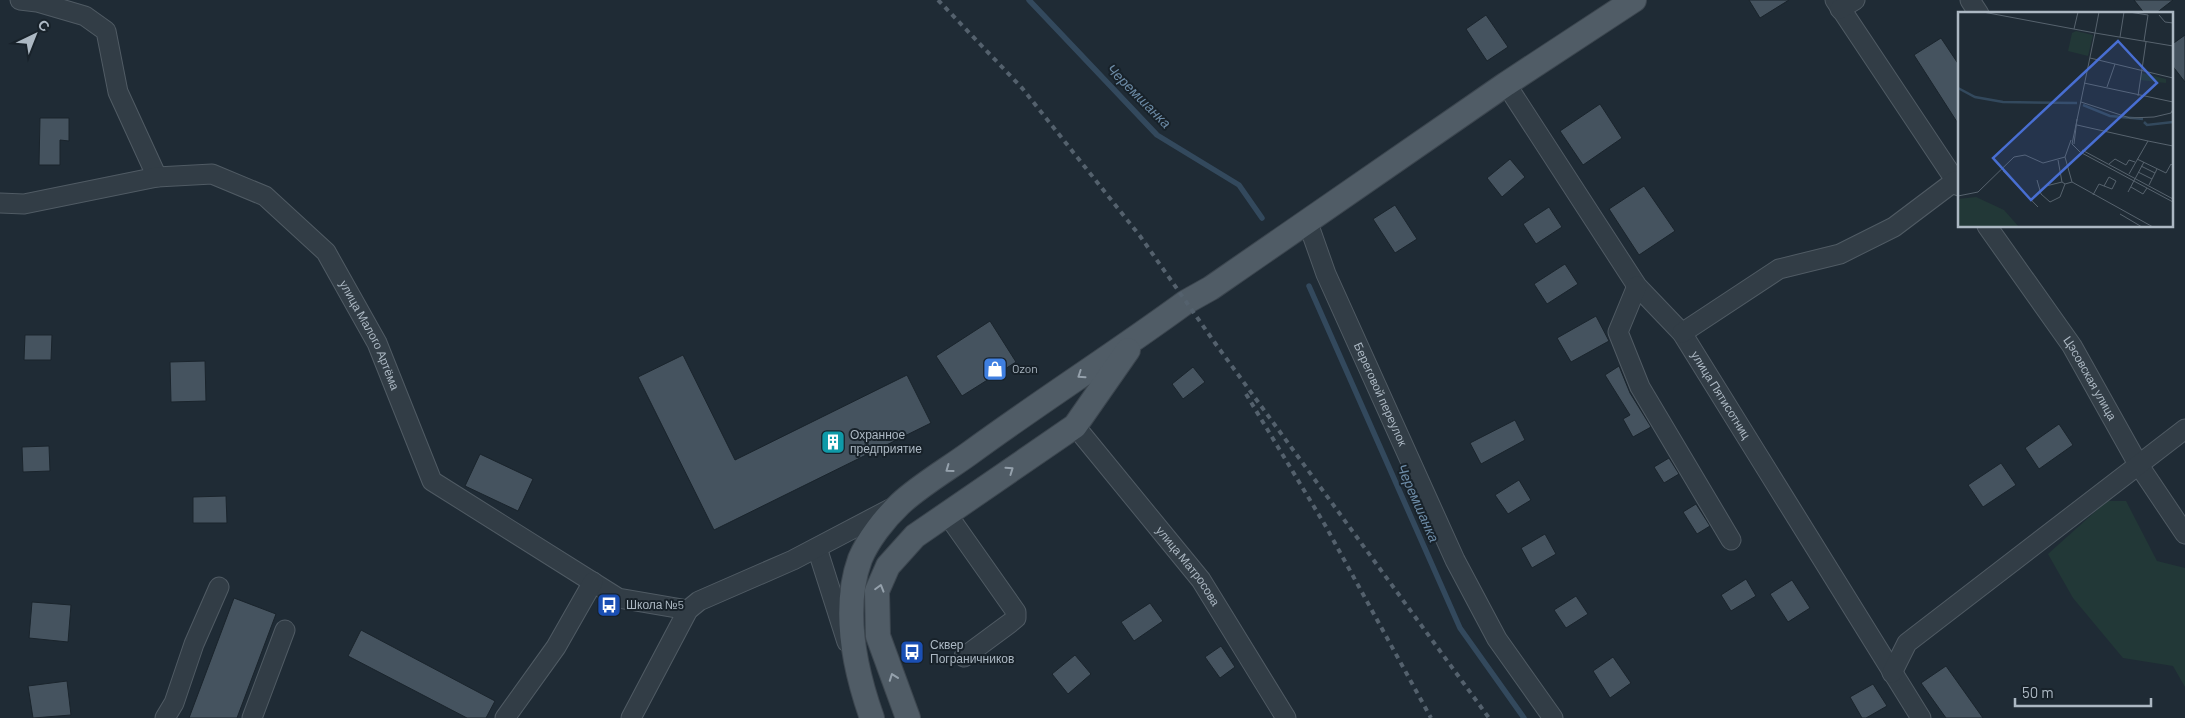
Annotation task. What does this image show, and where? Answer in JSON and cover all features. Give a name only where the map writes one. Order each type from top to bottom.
[{"type":"main road","points":[[869,707],[852,620],[852,585],[868,543],[900,504],[1014,421],[1186,302],[1211,288],[1303,226],[1506,84],[1634,0]]},
{"type":"main road","points":[[908,718],[878,636],[877,591],[888,566],[915,536],[1075,426],[1136,338]]},
{"type":"street","points":[[20,0],[37,2],[85,16],[106,31],[118,92],[157,177]]},
{"type":"street","points":[[1970,0],[1978,12]]},
{"type":"street","points":[[1682,333],[1779,269],[1840,254],[1894,227],[1957,184],[1843,3]]},
{"type":"street","name":"улица Пятисотниц","points":[[1506,84],[1637,286],[1682,333],[1921,718]]},
{"type":"street","name":"улица Малого Артёма","points":[[0,204],[24,204],[157,177],[212,174],[265,196],[326,252],[377,343],[432,481],[618,598],[688,610]]},
{"type":"street","name":"Береговой переулок","points":[[1303,226],[1455,560],[1497,639],[1553,718]]},
{"type":"street","name":"Цэсовская улица","points":[[1988,228],[2072,346],[2138,464],[2185,534]]},
{"type":"street","points":[[1637,286],[1618,332],[1640,387],[1731,540]]},
{"type":"street","name":"улица Матросова","points":[[1075,426],[1201,580],[1286,718]]},
{"type":"street","points":[[1892,673],[1907,643],[2185,429]]},
{"type":"street","points":[[631,718],[688,610],[699,601],[817,548],[900,504]]},
{"type":"street","points":[[947,514],[1016,612],[1016,618],[964,657]]},
{"type":"street","points":[[817,548],[878,636]]},
{"type":"street","points":[[817,548],[869,707]]},
{"type":"street","points":[[505,718],[556,647],[593,582]]},
{"type":"street","points":[[164,718],[174,703],[194,644],[218,587]]},
{"type":"street","points":[[252,718],[285,630]]},
{"type":"green space","points":[[2107,501],[2126,501],[2157,561],[2185,568],[2185,687],[2173,666],[2123,658],[2073,598],[2048,554]]},
{"type":"building","points":[[1749,0],[1789,0],[1760,18]]},
{"type":"building","points":[[2134,0],[2173,0],[2158,12],[2143,12]]},
{"type":"building","points":[[1486,15],[1508,47],[1487,61],[1466,29]]},
{"type":"building","points":[[2185,35],[2185,82],[2172,65],[2172,44]]},
{"type":"building","points":[[1941,38],[1958,64],[1958,123],[1914,55]]},
{"type":"building","points":[[1600,104],[1622,138],[1583,165],[1560,131]]},
{"type":"building","points":[[40,118],[69,118],[69,141],[60,140],[60,165],[39,165]]},
{"type":"building","points":[[1510,159],[1525,177],[1502,197],[1487,178]]},
{"type":"building","points":[[1644,186],[1675,231],[1639,255],[1609,209]]},
{"type":"building","points":[[1395,205],[1417,239],[1395,253],[1373,219]]},
{"type":"building","points":[[1549,207],[1562,227],[1536,244],[1523,224]]},
{"type":"building","points":[[1565,264],[1578,284],[1547,304],[1534,284]]},
{"type":"building","points":[[1596,316],[1609,341],[1571,362],[1557,338]]},
{"type":"building","points":[[990,321],[1016,362],[962,396],[936,356]]},
{"type":"building","points":[[25,335],[52,335],[51,360],[24,360]]},
{"type":"building","name":"Охранное предприятие","points":[[683,355],[735,460],[907,375],[931,423],[714,530],[638,377]]},
{"type":"building","points":[[205,361],[206,401],[171,402],[170,362]]},
{"type":"building","points":[[1619,366],[1630,393],[1651,427],[1633,437],[1623,419],[1630,415],[1605,375]]},
{"type":"building","points":[[1193,367],[1205,382],[1183,399],[1172,384]]},
{"type":"building","points":[[1515,420],[1525,440],[1481,464],[1470,443]]},
{"type":"building","points":[[2059,424],[2073,445],[2039,469],[2025,448]]},
{"type":"building","points":[[49,446],[50,471],[23,472],[22,447]]},
{"type":"building","points":[[480,454],[533,479],[518,511],[465,486]]},
{"type":"building","points":[[1669,458],[1679,474],[1664,483],[1654,467]]},
{"type":"building","points":[[2001,463],[2016,485],[1983,507],[1968,485]]},
{"type":"building","points":[[1519,480],[1531,500],[1508,514],[1495,495]]},
{"type":"building","points":[[226,496],[227,523],[193,523],[193,497]]},
{"type":"building","points":[[1696,504],[1710,526],[1697,534],[1683,512]]},
{"type":"building","points":[[1545,534],[1556,554],[1532,568],[1521,548]]},
{"type":"building","points":[[1746,579],[1756,596],[1731,611],[1721,595]]},
{"type":"building","points":[[1792,580],[1810,608],[1788,622],[1770,594]]},
{"type":"building","points":[[1576,596],[1588,614],[1566,628],[1554,610]]},
{"type":"building","points":[[234,598],[276,614],[237,718],[189,718]]},
{"type":"building","points":[[32,602],[71,605],[68,642],[29,638]]},
{"type":"building","points":[[1150,603],[1163,621],[1134,641],[1121,622]]},
{"type":"building","points":[[361,630],[495,701],[486,718],[467,718],[348,656]]},
{"type":"building","points":[[1221,646],[1235,667],[1220,678],[1205,657]]},
{"type":"building","points":[[1075,655],[1091,674],[1068,694],[1052,674]]},
{"type":"building","points":[[1613,657],[1631,683],[1610,698],[1593,671]]},
{"type":"building","points":[[1946,666],[1983,718],[1946,718],[1921,683]]},
{"type":"building","points":[[67,681],[71,715],[33,718],[28,686]]},
{"type":"building","points":[[1873,684],[1887,706],[1866,718],[1862,718],[1850,697]]},
{"type":"waterway","name":"Черемшанка","points":[[1029,0],[1157,135],[1239,185],[1262,218]]},
{"type":"waterway","name":"Черемшанка","points":[[1309,286],[1460,628],[1524,718]]},
{"type":"railway","points":[[938,0],[1022,88],[1140,236],[1215,343],[1489,718]]},
{"type":"railway","points":[[1246,394],[1325,525],[1431,718]]},
{"type":"place","name":"Ozon","points":[[995,369]]},
{"type":"place","name":"Охранное предприятие","points":[[833,442]]},
{"type":"place","name":"Школа №5","points":[[609,605]]},
{"type":"place","name":"Сквер Пограничников","points":[[912,652]]}]
